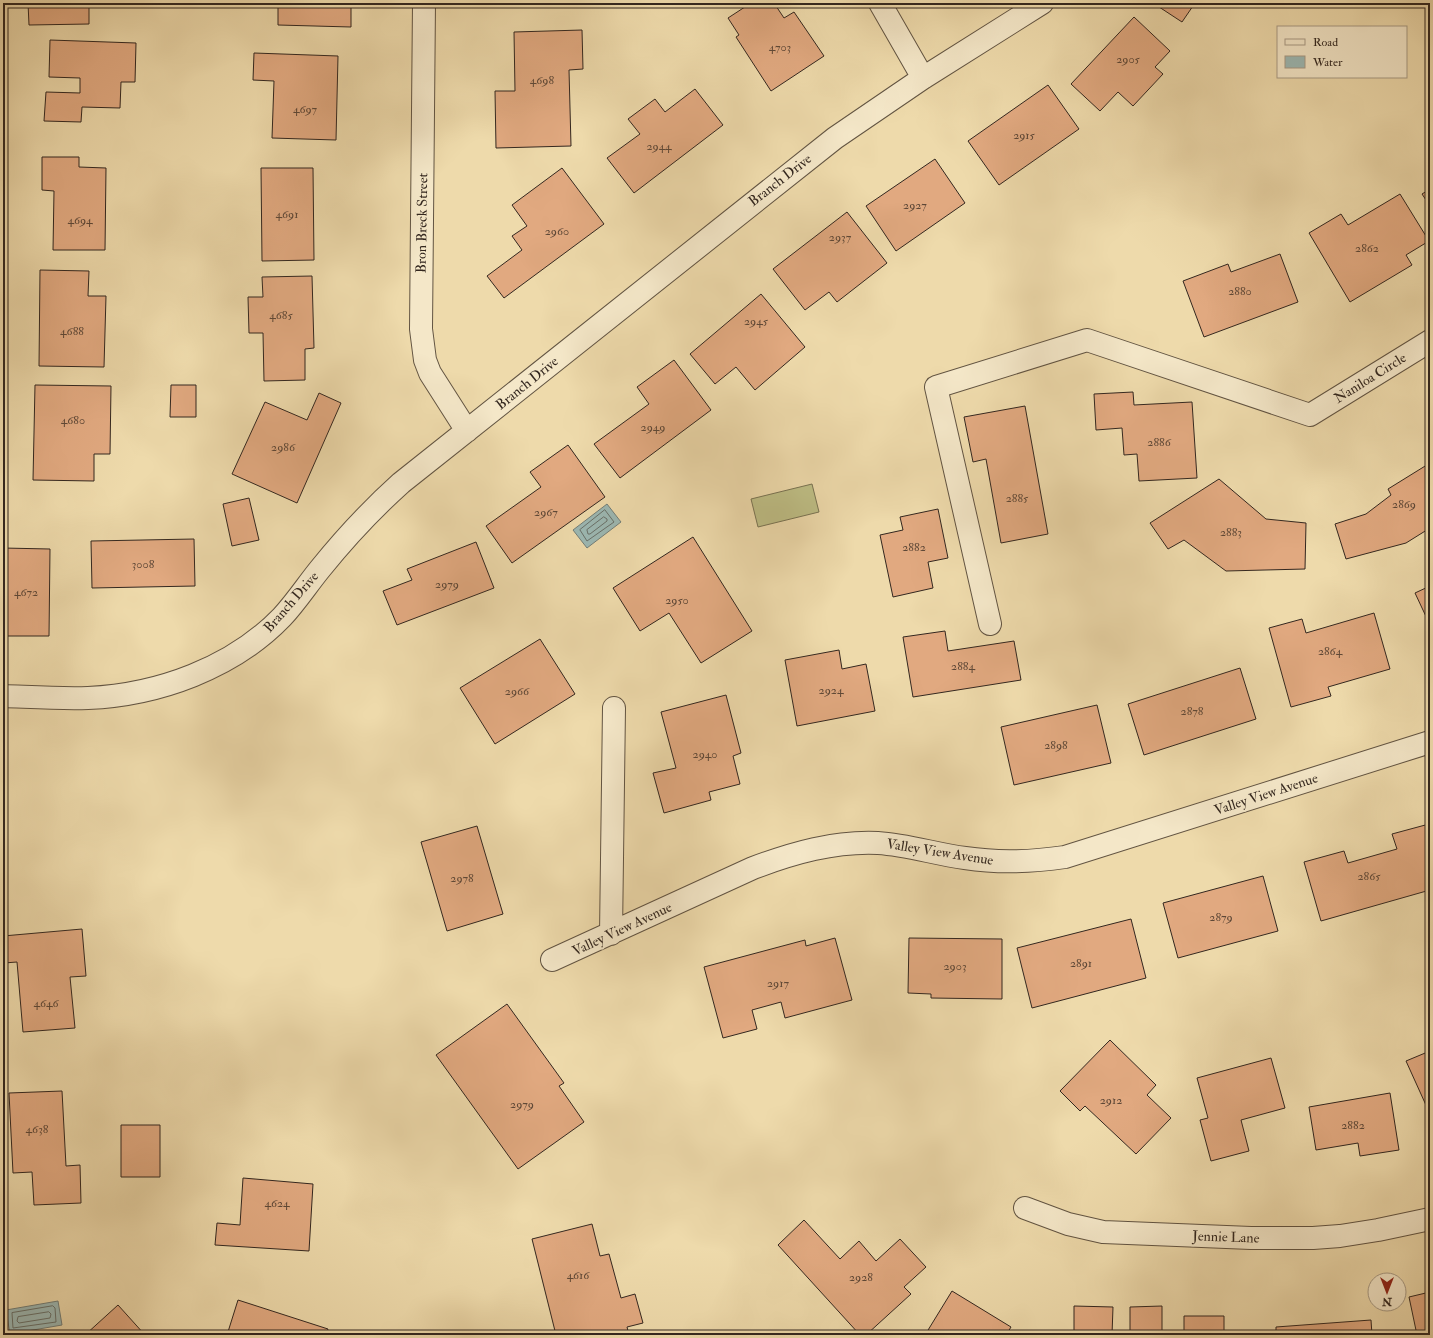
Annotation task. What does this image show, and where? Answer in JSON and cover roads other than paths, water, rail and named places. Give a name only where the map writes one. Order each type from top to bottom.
[{"type":"street","name":"Bron Breck Street","points":[[424,3],[421,329],[426,360],[430,373],[467,431]]},
{"type":"street","points":[[880,3],[923,78]]},
{"type":"street","name":"Branch Drive","points":[[3,696],[88,698],[148,690],[191,676],[242,650],[264,634],[283,616],[338,547],[379,503],[401,483],[807,158],[857,122],[923,78],[1042,3]]},
{"type":"street","name":"Naniloa Circle","points":[[990,624],[936,388],[1087,340],[1310,415],[1430,341]]},
{"type":"street","points":[[611,934],[614,708]]},
{"type":"street","name":"Valley View Avenue","points":[[552,960],[753,868],[784,856],[817,848],[849,844],[876,843],[902,845],[964,858],[990,861],[1017,862],[1065,857],[1430,742]]},
{"type":"street","name":"Jennie Lane","points":[[1024,1208],[1073,1225],[1103,1232],[1251,1238],[1313,1238],[1340,1236],[1430,1219]]},
{"type":"water","points":[[607,504],[621,522],[587,548],[573,530]]},
{"type":"water","points":[[58,1301],[62,1325],[10,1334],[6,1310]]}]
